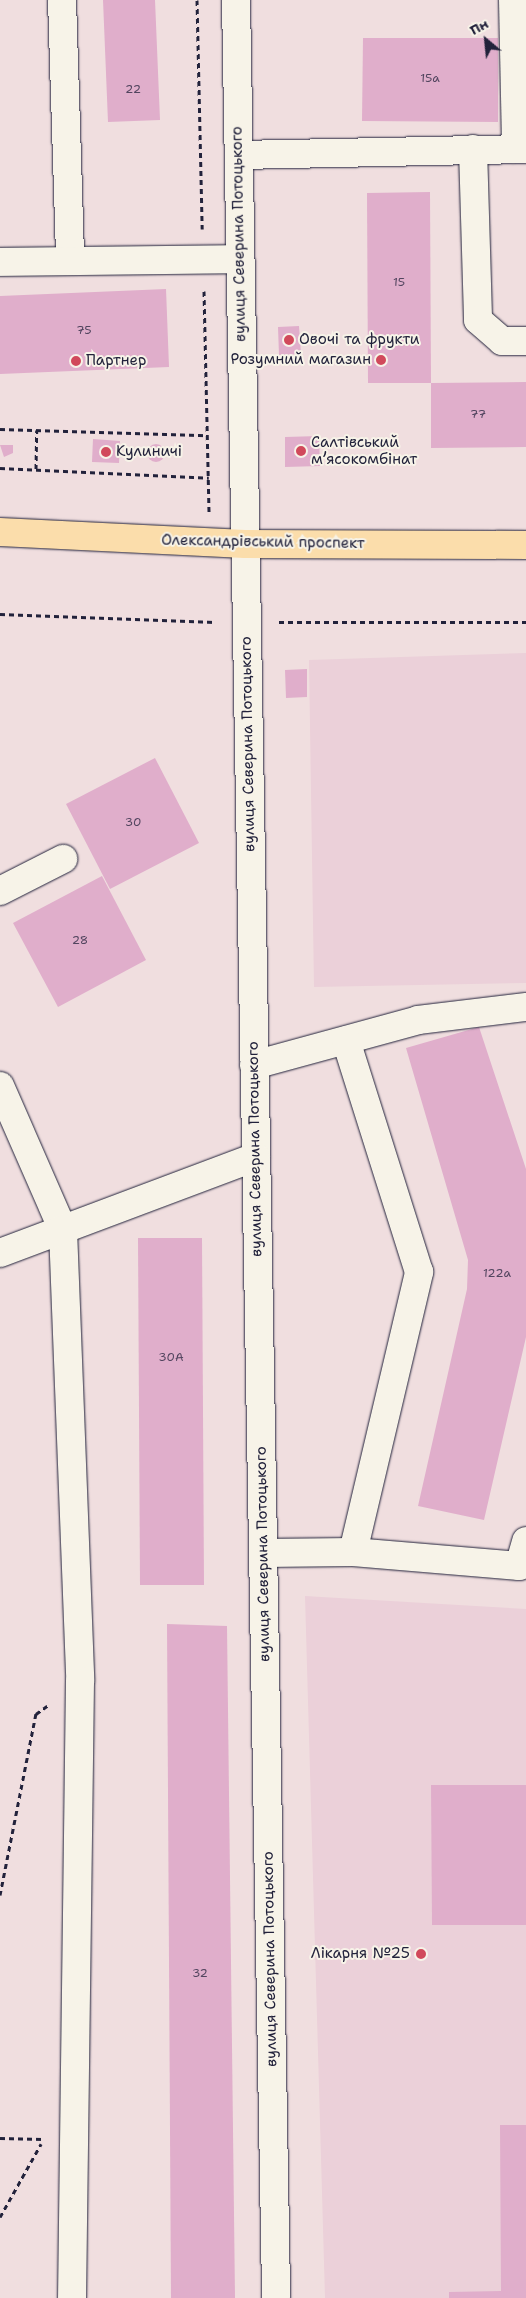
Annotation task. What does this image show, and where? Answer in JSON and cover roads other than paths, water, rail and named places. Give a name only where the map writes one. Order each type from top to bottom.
[{"type":"main road","name":"Олександрівський проспект","points":[[0,532],[245,544],[526,545]]},
{"type":"street","points":[[62,0],[70,259]]},
{"type":"street","name":"вулиця Северина Потоцького","points":[[236,0],[239,155],[238,259],[245,544],[276,2298]]},
{"type":"street","points":[[239,155],[521,149],[514,0]]},
{"type":"street","points":[[473,149],[478,320],[502,341],[526,341]]},
{"type":"street","points":[[0,262],[70,259],[238,259]]},
{"type":"street","points":[[0,890],[63,859]]},
{"type":"street","points":[[254,1065],[418,1020],[526,1006]]},
{"type":"street","points":[[346,1040],[419,1272],[353,1552]]},
{"type":"street","points":[[0,1086],[62,1230],[80,1681],[72,2298]]},
{"type":"street","points":[[0,1253],[256,1157]]},
{"type":"street","points":[[263,1553],[353,1552],[519,1566],[526,1541]]},
{"type":"place","name":"Овочі та фрукти","points":[[289,340]]},
{"type":"place","name":"Розумний магазин","points":[[381,360]]},
{"type":"place","name":"Партнер","points":[[76,361]]},
{"type":"place","name":"Салтівський мʼясокомбінат","points":[[301,451]]},
{"type":"place","name":"Кулиничі","points":[[106,452]]},
{"type":"place","name":"Лікарня №25","points":[[421,1954]]}]
